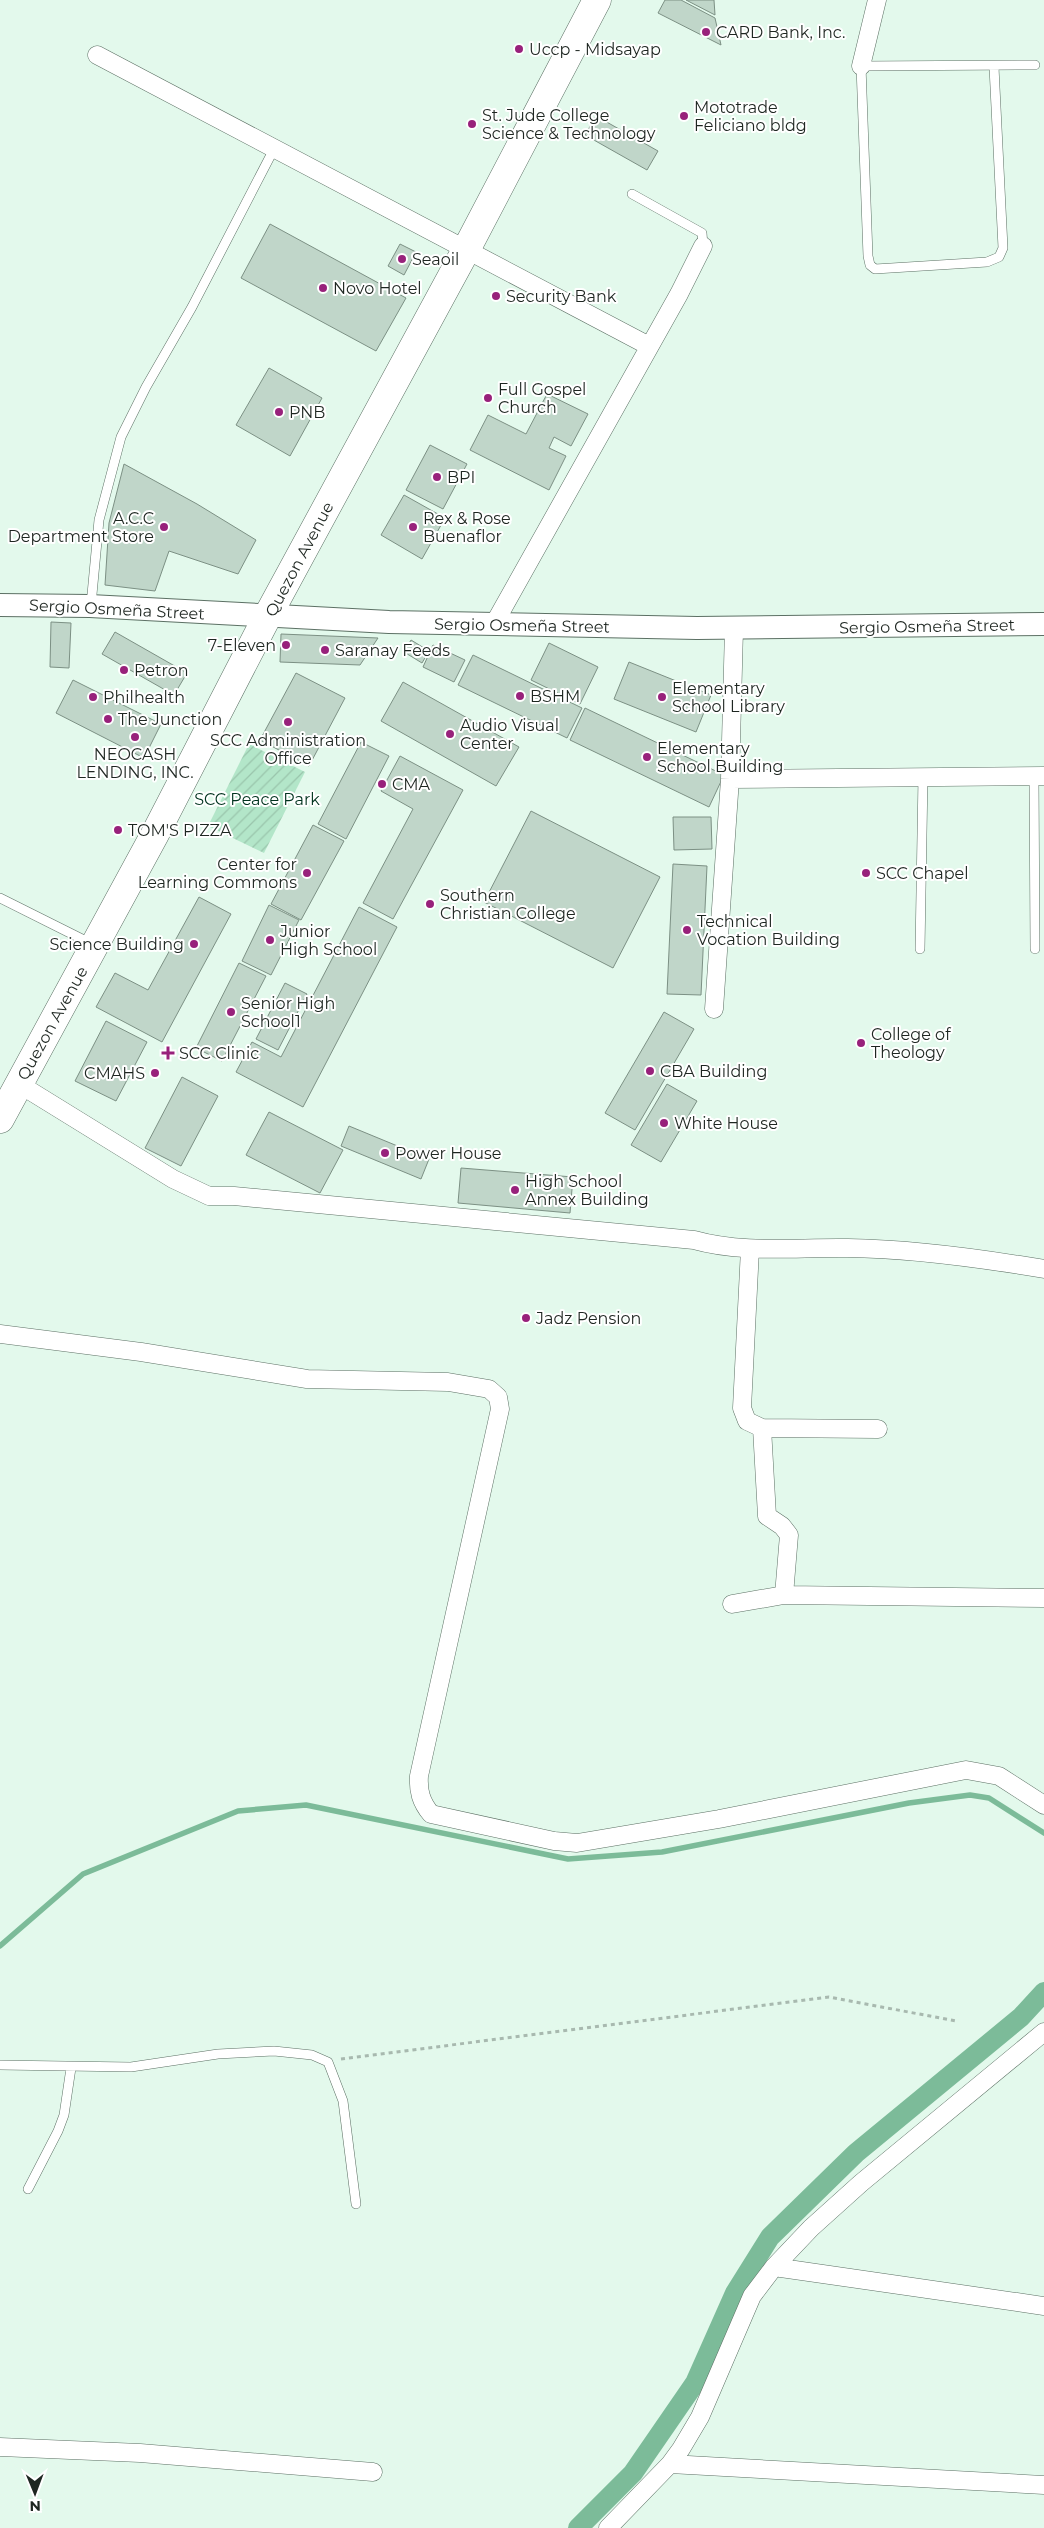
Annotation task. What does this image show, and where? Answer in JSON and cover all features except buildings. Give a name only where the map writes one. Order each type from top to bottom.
[{"type":"main road","name":"Quezon Avenue","points":[[0,1119],[164,817],[267,617],[466,250],[597,0]]},
{"type":"street","points":[[861,66],[877,0]]},
{"type":"street","points":[[97,55],[276,147],[649,346]]},
{"type":"street","points":[[494,624],[679,294],[703,246]]},
{"type":"street","name":"Sergio Osmeña Street","points":[[0,605],[90,606],[267,617],[734,629],[1044,624]]},
{"type":"street","points":[[714,1009],[730,779],[734,629]]},
{"type":"street","points":[[730,779],[1039,777]]},
{"type":"street","points":[[19,1084],[173,1179],[210,1196],[234,1196],[684,1239],[720,1248],[849,1248],[945,1253],[1044,1269]]},
{"type":"street","points":[[750,1249],[742,1408],[747,1421],[762,1428],[878,1429]]},
{"type":"street","points":[[0,1334],[141,1352],[307,1379],[448,1382],[489,1389],[498,1397],[500,1409],[419,1776],[418,1786],[423,1804],[431,1814],[554,1841],[577,1843],[719,1819],[966,1770],[999,1776],[1044,1805]]},
{"type":"street","points":[[762,1428],[767,1516],[782,1526],[789,1535],[784,1594]]},
{"type":"street","points":[[732,1604],[784,1594],[1044,1598]]},
{"type":"street","points":[[608,2528],[670,2464],[700,2417],[752,2296],[774,2267],[811,2228],[861,2183],[1044,2032]]},
{"type":"street","points":[[774,2267],[1044,2306]]},
{"type":"street","points":[[0,2447],[140,2453],[373,2472]]},
{"type":"street","points":[[670,2464],[1044,2485]]},
{"type":"lane","points":[[994,67],[1003,248],[999,257],[987,262],[875,270],[870,266],[868,256],[861,66],[994,67],[1035,65]]},
{"type":"lane","points":[[90,606],[100,520],[121,437],[146,387],[192,307],[276,147]]},
{"type":"lane","points":[[632,194],[702,233],[703,246]]},
{"type":"lane","points":[[920,949],[923,777]]},
{"type":"lane","points":[[1035,949],[1039,777]]},
{"type":"lane","points":[[0,898],[94,945]]},
{"type":"lane","points":[[0,2065],[70,2068],[131,2067],[218,2054],[274,2051],[312,2055],[328,2062],[343,2101],[356,2204]]},
{"type":"lane","points":[[28,2190],[58,2131],[64,2115],[70,2068]]},
{"type":"path","points":[[328,2062],[351,2056],[829,1997],[956,2021]]},
{"type":"green space","name":"SCC Peace Park","points":[[249,744],[305,772],[264,853],[208,826]]},
{"type":"waterway","points":[[0,1946],[83,1874],[238,1811],[306,1805],[568,1859],[662,1852],[909,1803],[970,1795],[989,1798],[1044,1833]]},
{"type":"waterway","points":[[578,2528],[633,2473],[695,2383],[735,2293],[770,2237],[856,2153],[1021,2017],[1044,1992]]},
{"type":"place","name":"CARD Bank, Inc.","points":[[706,32]]},
{"type":"place","name":"Uccp - Midsayap","points":[[519,49]]},
{"type":"place","name":"Mototrade Feliciano bldg","points":[[684,116]]},
{"type":"place","name":"St. Jude College Science & Technology","points":[[472,124]]},
{"type":"place","name":"Seaoil","points":[[402,259]]},
{"type":"place","name":"Novo Hotel","points":[[323,288]]},
{"type":"place","name":"Security Bank","points":[[496,296]]},
{"type":"place","name":"Full Gospel Church","points":[[488,398]]},
{"type":"place","name":"PNB","points":[[279,412]]},
{"type":"place","name":"BPI","points":[[437,477]]},
{"type":"place","name":"A.C.C Department Store","points":[[164,527]]},
{"type":"place","name":"Rex & Rose Buenaflor","points":[[413,527]]},
{"type":"place","name":"7-Eleven","points":[[286,645]]},
{"type":"place","name":"Saranay Feeds","points":[[325,650]]},
{"type":"place","name":"Petron","points":[[124,670]]},
{"type":"place","name":"BSHM","points":[[520,696]]},
{"type":"place","name":"Philhealth","points":[[93,697]]},
{"type":"place","name":"Elementary School Library","points":[[662,697]]},
{"type":"place","name":"The Junction","points":[[108,719]]},
{"type":"place","name":"SCC Administration Office","points":[[288,722]]},
{"type":"place","name":"Audio Visual Center","points":[[450,734]]},
{"type":"place","name":"NEOCASH LENDING, INC.","points":[[135,737]]},
{"type":"place","name":"Elementary School Building","points":[[647,757]]},
{"type":"place","name":"CMA","points":[[382,784]]},
{"type":"place","name":"TOM'S PIZZA","points":[[118,830]]},
{"type":"place","name":"Center for Learning Commons","points":[[307,873]]},
{"type":"place","name":"SCC Chapel","points":[[866,873]]},
{"type":"place","name":"Southern Christian College","points":[[430,904]]},
{"type":"place","name":"Technical Vocation Building","points":[[687,930]]},
{"type":"place","name":"Junior High School","points":[[270,940]]},
{"type":"place","name":"Science Building","points":[[194,944]]},
{"type":"place","name":"Senior High School1","points":[[231,1012]]},
{"type":"place","name":"College of Theology","points":[[861,1043]]},
{"type":"place","name":"SCC Clinic","points":[[168,1053]]},
{"type":"place","name":"CBA Building","points":[[650,1071]]},
{"type":"place","name":"CMAHS","points":[[155,1073]]},
{"type":"place","name":"White House","points":[[664,1123]]},
{"type":"place","name":"Power House","points":[[385,1153]]},
{"type":"place","name":"High School Annex Building","points":[[515,1190]]},
{"type":"place","name":"Jadz Pension","points":[[526,1318]]}]
